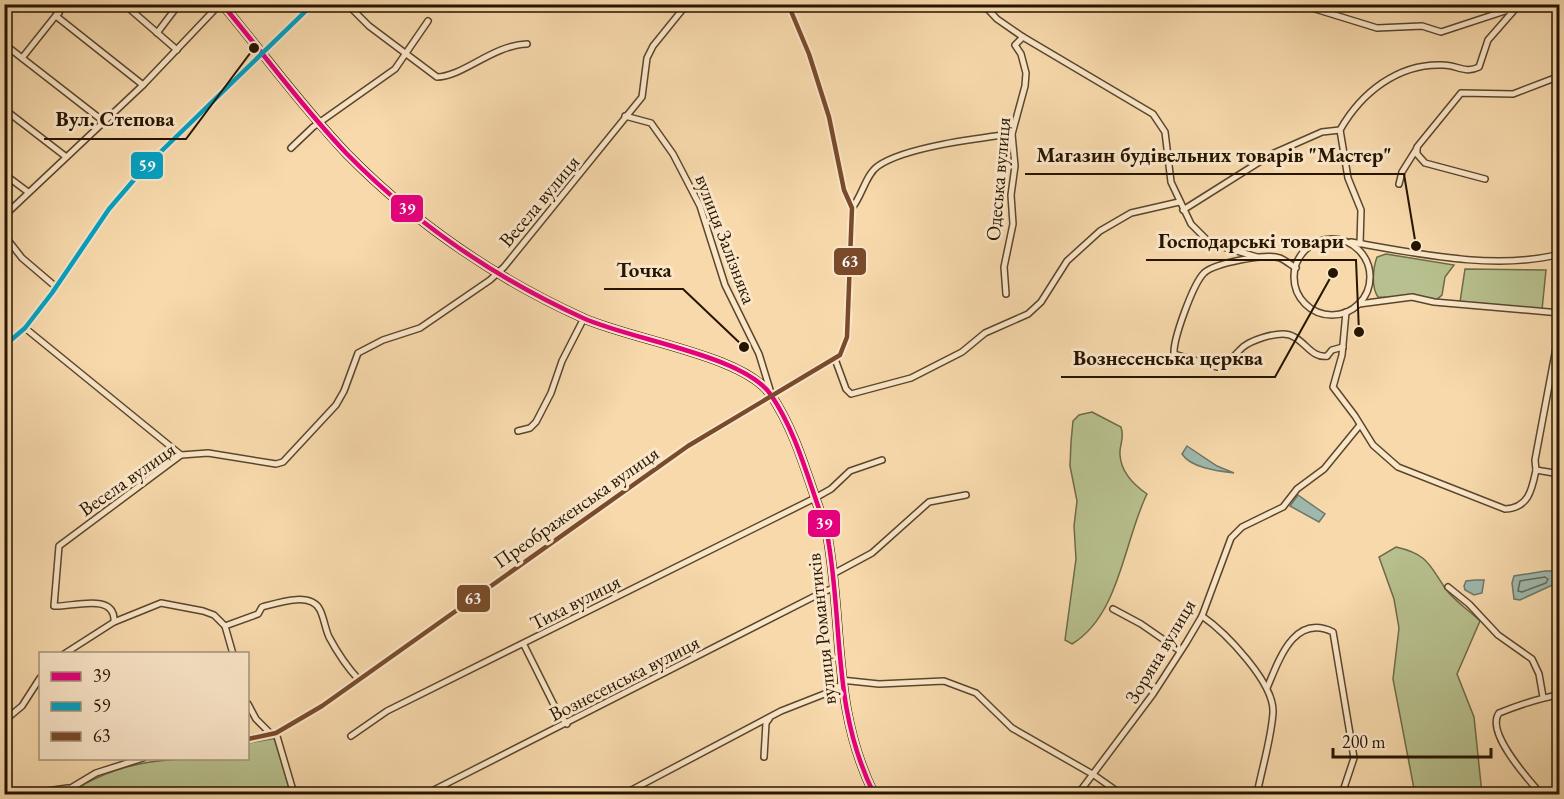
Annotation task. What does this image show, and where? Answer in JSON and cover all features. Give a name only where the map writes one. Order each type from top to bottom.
[{"type":"street","points":[[50,4],[57,14],[143,85]]},
{"type":"street","points":[[22,57],[65,4]]},
{"type":"street","points":[[157,33],[179,4]]},
{"type":"street","points":[[4,216],[65,156],[143,85],[221,4],[320,124],[354,160],[399,201],[460,250],[497,274],[584,318],[653,343],[732,366],[762,385],[771,395]]},
{"type":"street","points":[[4,346],[25,328],[109,209],[144,167],[313,4]]},
{"type":"street","points":[[347,4],[431,75],[443,77],[501,49],[527,44]]},
{"type":"street","name":"Весела вулиця","points":[[114,622],[113,612],[94,603],[54,606],[59,546],[181,455],[208,453],[276,464],[283,462],[336,405],[344,391],[358,353],[363,348],[420,328],[497,274],[586,169],[642,97],[645,66],[653,46],[687,4]]},
{"type":"street","points":[[788,4],[810,54],[829,117],[841,180],[852,208],[847,337],[836,359],[848,392],[859,394],[890,382],[910,378],[962,352],[986,333],[1028,314],[1041,302],[1066,261],[1101,231],[1131,213],[1179,202]]},
{"type":"street","points":[[983,4],[997,19],[1023,37],[1153,114],[1159,120],[1169,143],[1167,159],[1179,202],[1191,224],[1209,243],[1257,257]]},
{"type":"street","points":[[1299,4],[1377,28],[1422,26],[1441,32],[1526,4]]},
{"type":"street","points":[[125,5],[177,50]]},
{"type":"street","points":[[1360,244],[1361,210],[1348,178],[1340,130],[1348,115],[1384,80],[1439,64],[1472,71],[1479,67],[1488,39],[1516,8]]},
{"type":"street","points":[[291,148],[320,124],[383,79],[406,55],[428,21]]},
{"type":"street","name":"Одеська вулиця","points":[[1006,294],[1004,267],[1013,224],[1011,195],[1015,166],[1012,134],[1025,86],[1024,63],[1015,45],[1023,37]]},
{"type":"street","points":[[4,44],[103,121]]},
{"type":"street","points":[[1399,184],[1402,172],[1417,147],[1461,93],[1513,94],[1560,76]]},
{"type":"street","points":[[4,109],[65,156]]},
{"type":"street","name":"вулиця Залізняка","points":[[625,116],[651,123],[689,182],[707,224],[725,285],[759,354],[771,395]]},
{"type":"street","points":[[1183,210],[1265,158],[1314,135],[1340,130]]},
{"type":"street","points":[[852,208],[877,166],[900,155],[1012,134]]},
{"type":"street","points":[[1417,147],[1417,154],[1425,163],[1485,179]]},
{"type":"street","points":[[4,174],[28,192]]},
{"type":"street","points":[[4,235],[22,258],[56,287]]},
{"type":"street","points":[[1560,254],[1494,260],[1464,260],[1329,239],[1315,243],[1302,254],[1296,268],[1297,290],[1307,305],[1327,314],[1346,312],[1359,304],[1412,297],[1434,302],[1560,313]]},
{"type":"street","points":[[1346,241],[1361,252],[1370,270],[1368,289],[1359,304]]},
{"type":"street","points":[[1296,268],[1279,257],[1257,257],[1214,266],[1201,276],[1188,299],[1174,354],[1217,367],[1232,360],[1244,347],[1259,339],[1283,334],[1302,340],[1313,354],[1328,356]]},
{"type":"street","points":[[1346,312],[1339,362],[1333,383],[1334,389],[1382,455],[1398,467],[1496,508],[1513,509],[1522,505],[1531,493],[1560,327]]},
{"type":"street","points":[[518,431],[530,428],[536,422],[551,393],[562,361],[584,318]]},
{"type":"street","points":[[25,328],[181,455]]},
{"type":"street","points":[[1328,356],[1332,350],[1341,349]]},
{"type":"street","points":[[1328,356],[1332,363],[1339,362]]},
{"type":"street","name":"Преображенська вулиця","points":[[249,739],[273,734],[322,706],[688,446],[771,395],[836,359]]},
{"type":"street","name":"вулиця Романтиків","points":[[771,395],[804,458],[815,498],[825,522],[833,574],[842,682],[857,757],[874,795]]},
{"type":"street","name":"Зоряна вулиця","points":[[1078,795],[1154,694],[1202,616],[1231,538],[1242,527],[1283,507],[1297,489],[1324,469],[1360,425]]},
{"type":"street","name":"Тиха вулиця","points":[[351,736],[387,711],[524,645],[815,498],[831,489],[850,471],[882,460]]},
{"type":"street","points":[[1536,470],[1560,474]]},
{"type":"street","points":[[833,574],[872,553],[929,502],[966,495]]},
{"type":"street","points":[[1448,587],[1484,618],[1497,635],[1532,659],[1536,665],[1543,697]]},
{"type":"street","name":"Вознесенська вулиця","points":[[426,795],[834,588]]},
{"type":"street","points":[[225,626],[258,614],[262,607],[288,600],[310,602],[321,611],[328,636],[359,680]]},
{"type":"street","points":[[67,652],[114,622],[160,603],[214,615],[225,626],[232,652]]},
{"type":"street","points":[[1113,609],[1141,624],[1180,651]]},
{"type":"street","points":[[1202,616],[1215,625],[1267,688],[1273,713],[1257,795]]},
{"type":"street","points":[[1267,688],[1279,660],[1300,631],[1311,627],[1333,632],[1354,759],[1342,795]]},
{"type":"street","points":[[524,645],[557,711],[567,724]]},
{"type":"street","points":[[4,721],[22,706],[39,680]]},
{"type":"street","points":[[624,795],[781,711],[832,691],[842,682],[894,684],[944,681],[976,693],[996,715],[1029,739],[1095,775],[1113,792],[1121,795]]},
{"type":"street","points":[[1541,795],[1506,748],[1498,734],[1496,719],[1499,713],[1543,697],[1560,695]]},
{"type":"street","points":[[249,706],[256,719],[273,734],[294,795]]},
{"type":"street","points":[[764,757],[766,723],[772,716]]},
{"type":"street","points":[[61,795],[96,773],[140,760]]},
{"type":"street","points":[[25,795],[69,788]]},
{"type":"green space","points":[[1386,254],[1454,265],[1445,277],[1442,295],[1436,300],[1378,297],[1373,277],[1374,266],[1377,257]]},
{"type":"green space","points":[[1465,269],[1546,270],[1542,310],[1460,302]]},
{"type":"green space","points":[[1092,412],[1121,427],[1120,455],[1123,467],[1133,482],[1147,494],[1111,596],[1101,615],[1088,631],[1072,644],[1065,640],[1076,559],[1074,526],[1077,501],[1070,466],[1071,442],[1073,421],[1079,415]]},
{"type":"green space","points":[[1396,547],[1414,553],[1426,561],[1448,592],[1480,621],[1457,674],[1474,717],[1482,794],[1415,794],[1393,679],[1399,628],[1394,599],[1379,557]]},
{"type":"green space","points":[[277,738],[293,794],[68,794],[90,781],[133,765],[166,760],[249,760],[249,743]]},
{"type":"water","points":[[1187,446],[1217,466],[1234,473],[1205,468],[1192,463],[1182,454]]},
{"type":"water","points":[[1298,495],[1325,514],[1319,522],[1290,506]]},
{"type":"water","points":[[1559,571],[1559,582],[1520,600],[1514,599],[1512,583],[1514,576]]},
{"type":"water","points":[[1484,580],[1482,593],[1474,595],[1465,590],[1464,586],[1466,581]]},
{"type":"transit line","name":"39","points":[[222,4],[347,154],[400,203],[457,247],[519,285],[583,318],[737,369],[757,381],[771,395],[796,444],[827,532],[845,702],[861,763],[874,794]]},
{"type":"transit line","name":"59","points":[[4,346],[25,328],[52,293],[109,209],[145,167],[313,4]]},
{"type":"transit line","name":"63","points":[[249,739],[276,733],[322,706],[688,446],[840,355],[847,337],[852,208],[844,190],[829,117],[809,54],[788,4]]},
{"type":"place","name":"Вул. Степова","points":[[254,48]]},
{"type":"place","name":"Магазин будівельних товарів \"Мастер\"","points":[[1416,246]]},
{"type":"place","name":"Вознесенська церква","points":[[1333,273]]},
{"type":"place","name":"Господарські товари","points":[[1359,332]]},
{"type":"place","name":"Точка","points":[[744,347]]}]
